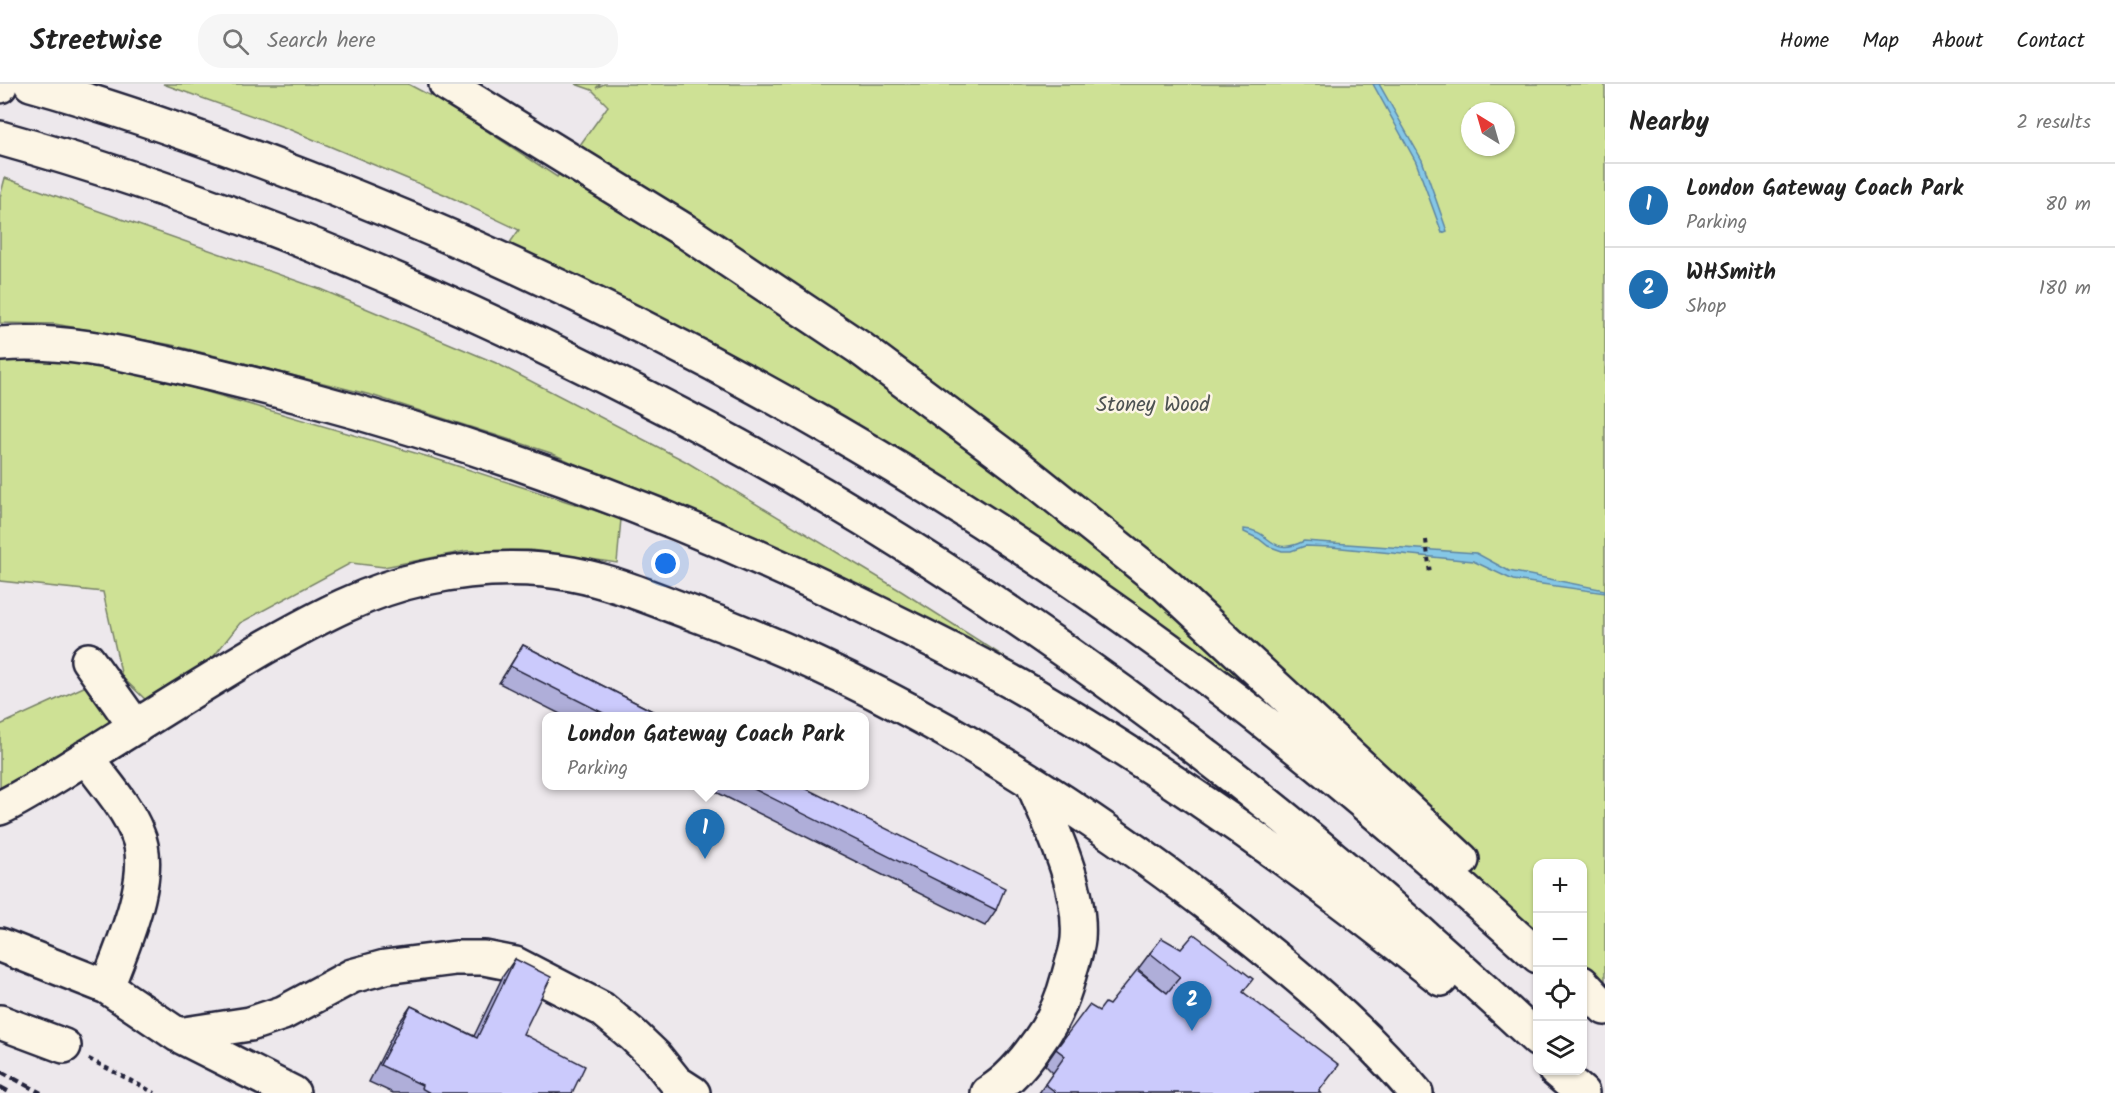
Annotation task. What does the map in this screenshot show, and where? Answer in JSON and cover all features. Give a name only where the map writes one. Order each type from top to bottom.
[{"type":"main road","points":[[31,84],[162,125],[248,156],[448,235],[633,322],[811,417],[988,526],[1155,640],[1316,763],[1395,829],[1533,952]]},
{"type":"main road","points":[[446,84],[686,231],[860,348],[1015,464],[1167,586],[1412,812],[1533,931]]},
{"type":"main road","points":[[0,138],[237,216],[423,291],[606,377],[781,470],[954,577],[1128,696],[1278,811],[1356,876],[1533,1035]]},
{"type":"main road","points":[[0,344],[26,342],[66,344],[100,349],[240,380],[341,407],[440,437],[632,505],[727,543],[824,587],[908,627],[1030,692],[1122,748],[1295,866],[1533,1052]]},
{"type":"main road","points":[[0,808],[231,667],[324,614],[377,592],[422,578],[464,571],[519,568],[571,573],[616,585],[749,634],[901,705],[1032,782],[1166,873],[1281,961],[1390,1062],[1416,1093]]},
{"type":"main road","points":[[88,660],[136,727]]},
{"type":"main road","points":[[86,757],[128,816],[138,834],[142,851],[142,881],[135,908],[107,987]]},
{"type":"main road","points":[[988,1093],[1025,1062],[1048,1030],[1065,990],[1078,939],[1076,909],[1070,880],[1032,782]]},
{"type":"main road","points":[[0,945],[107,987],[178,1035],[293,1093]]},
{"type":"main road","points":[[178,1035],[250,1024],[283,1013],[352,976],[385,967],[455,958],[484,958],[515,964],[602,1009],[656,1057],[676,1082],[693,1093]]},
{"type":"main road","points":[[1587,988],[1605,1008]]},
{"type":"main road","points":[[1587,1003],[1605,1020]]},
{"type":"main road","points":[[0,1022],[64,1046]]},
{"type":"main road","points":[[1560,1075],[1582,1093]]},
{"type":"main road","points":[[1574,1075],[1594,1093]]},
{"type":"path","points":[[1426,540],[1430,574]]},
{"type":"path","points":[[64,1046],[155,1093]]},
{"type":"green space","name":"Stoney Wood","points":[[163,84],[408,84],[446,104],[557,177],[608,106],[592,90],[575,84],[600,84],[596,88],[604,84],[1605,84],[1605,1026],[1587,1009],[1587,859],[1533,859],[1533,959],[1288,733],[804,419],[492,268],[519,230],[446,195],[286,128]]},
{"type":"green space","points":[[5,178],[320,289],[496,363],[685,461],[901,591],[1017,665],[1011,674],[678,511],[551,453],[371,395],[172,345],[55,324],[0,323],[0,197]]},
{"type":"green space","points":[[40,355],[139,372],[439,460],[621,519],[617,563],[531,550],[466,551],[384,567],[351,563],[240,623],[203,670],[147,701],[122,677],[103,592],[0,581],[0,361]]},
{"type":"green space","points":[[86,686],[116,720],[15,783],[0,789],[0,725]]},
{"type":"water","points":[[1373,84],[1379,84],[1422,160],[1447,231],[1442,233],[1416,162]]},
{"type":"water","points":[[1244,529],[1253,530],[1271,542],[1284,546],[1304,541],[1476,553],[1509,571],[1605,590],[1605,593],[1513,580],[1473,561],[1331,547],[1305,546],[1291,551],[1282,551],[1268,546],[1244,532]]},
{"type":"building","points":[[523,645],[654,712],[601,712],[510,666]]},
{"type":"building","points":[[756,790],[809,790],[1005,888],[996,910]]},
{"type":"building","points":[[1194,934],[1253,979],[1243,992],[1339,1065],[1319,1091],[1321,1093],[1057,1093],[1045,1084],[1065,1056],[1056,1049],[1089,1005],[1099,1011],[1105,1003],[1109,1005],[1137,970],[1167,993],[1180,977],[1150,953],[1162,938],[1181,949]]},
{"type":"building","points":[[515,959],[551,977],[523,1034],[585,1066],[572,1093],[430,1093],[421,1088],[422,1085],[380,1065],[411,1006],[477,1038]]},
{"type":"railway","points":[[0,1071],[41,1093]]},
{"type":"railway","points":[[0,1087],[11,1093]]},
{"type":"place","name":"London Gateway Coach Park","points":[[705,859]]},
{"type":"place","name":"WHSmith","points":[[1192,1031]]}]
